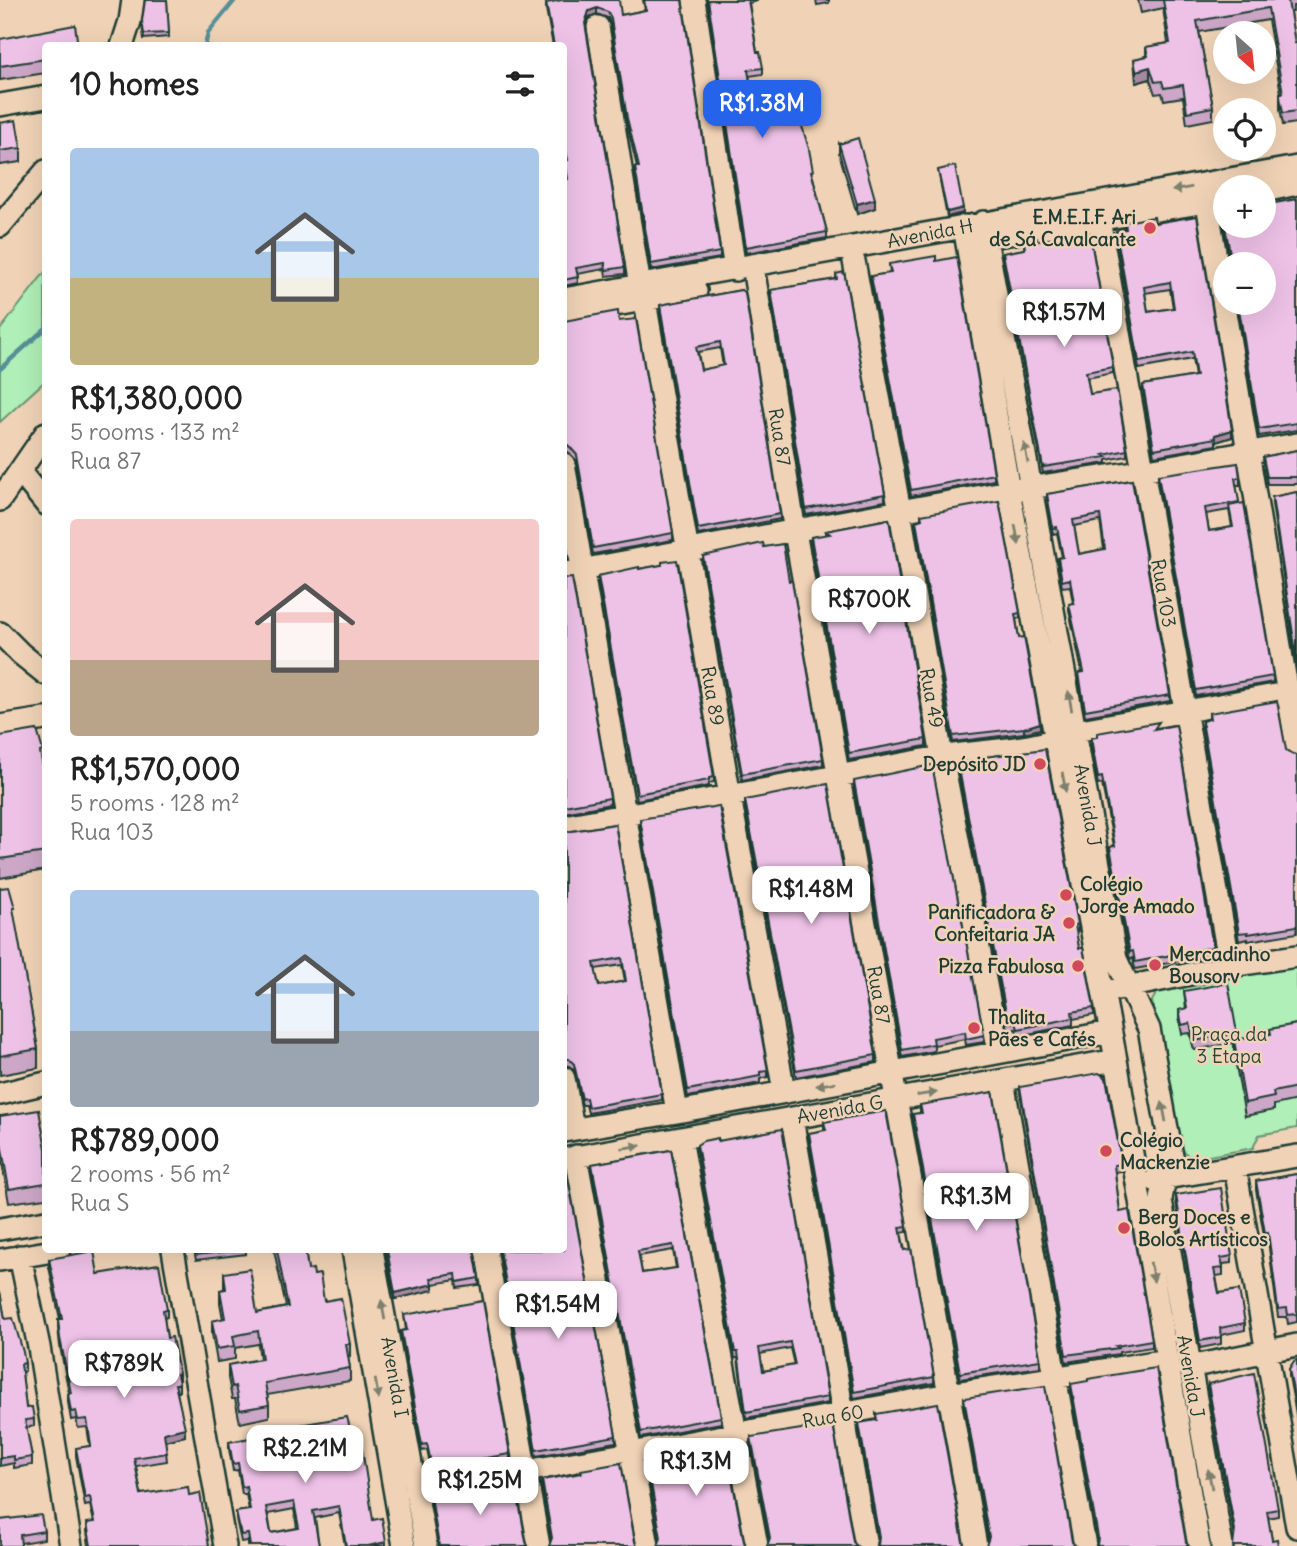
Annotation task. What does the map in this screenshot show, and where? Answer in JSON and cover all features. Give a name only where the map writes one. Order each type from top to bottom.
[{"type":"street","points":[[123,42],[133,0]]},
{"type":"street","points":[[694,0],[735,270]]},
{"type":"street","name":"Rua 89","points":[[598,27],[730,797],[784,1091]]},
{"type":"street","points":[[0,105],[42,98]]},
{"type":"street","name":"Avenida H","points":[[567,299],[643,293],[755,279],[854,261],[975,232],[1297,167]]},
{"type":"street","points":[[0,226],[42,176]]},
{"type":"street","points":[[1276,188],[1297,184]]},
{"type":"street","name":"Avenida H","points":[[567,313],[735,270],[975,232],[1099,219],[1213,201]]},
{"type":"street","name":"Rua 103","points":[[1099,219],[1230,966]]},
{"type":"street","name":"Avenida J","points":[[975,232],[1033,488],[1102,992],[1137,1183],[1174,1336],[1189,1367],[1222,1546]]},
{"type":"street","name":"Avenida J","points":[[975,232],[1009,491],[1116,959],[1127,988],[1149,1029],[1172,1156],[1164,1178],[1161,1200],[1174,1336],[1168,1360],[1199,1546]]},
{"type":"street","points":[[1221,238],[1249,453],[1292,692],[1297,749]]},
{"type":"street","name":"Rua 49","points":[[854,261],[942,757],[999,1052]]},
{"type":"street","name":"Rua 87","points":[[755,279],[795,532],[976,1546]]},
{"type":"street","points":[[0,500],[42,439]]},
{"type":"street","points":[[572,571],[1009,491],[1297,444]]},
{"type":"street","points":[[20,472],[42,499]]},
{"type":"street","points":[[567,504],[572,571],[627,815],[677,1112]]},
{"type":"street","points":[[0,633],[20,654],[42,671]]},
{"type":"street","points":[[567,825],[1066,736],[1292,692]]},
{"type":"street","points":[[0,726],[42,719]]},
{"type":"street","points":[[1102,992],[1230,966],[1297,956]]},
{"type":"street","name":"Avenida G","points":[[568,1130],[1110,1032]]},
{"type":"street","name":"Avenida G","points":[[570,1158],[1116,1060]]},
{"type":"street","points":[[1003,1081],[1085,1546]]},
{"type":"street","points":[[0,1094],[42,1084]]},
{"type":"street","points":[[792,1118],[866,1546]]},
{"type":"street","points":[[681,1139],[757,1546]]},
{"type":"street","points":[[1137,1183],[1297,1156]]},
{"type":"street","points":[[570,1158],[648,1546]]},
{"type":"street","points":[[1235,1167],[1297,1527]]},
{"type":"street","points":[[0,1229],[42,1222]]},
{"type":"street","points":[[42,1253],[10,1258],[39,1347],[71,1546]]},
{"type":"street","points":[[174,1253],[225,1546]]},
{"type":"street","name":"Avenida I","points":[[354,1253],[404,1546]]},
{"type":"street","name":"Avenida I","points":[[373,1253],[426,1546]]},
{"type":"street","points":[[487,1253],[539,1546]]},
{"type":"street","points":[[1189,1367],[1297,1345]]},
{"type":"street","name":"Rua 60","points":[[415,1490],[949,1394],[1168,1360]]},
{"type":"green space","points":[[42,276],[42,384],[0,422],[0,330]]},
{"type":"green space","name":"Praça da 3 Etapa","points":[[1297,965],[1297,1128],[1259,1135],[1253,1148],[1192,1159],[1180,1148],[1152,1001],[1160,987]]},
{"type":"building","points":[[145,0],[167,0],[169,33],[144,34],[142,21]]},
{"type":"building","points":[[562,0],[619,0],[621,15],[646,10],[644,0],[682,0],[720,252],[651,264],[635,167],[639,167],[627,118],[611,19],[608,12],[597,8],[589,11],[585,23],[625,267],[606,270],[605,263],[576,268],[578,277],[567,279],[567,42],[553,42],[546,3]]},
{"type":"building","points":[[708,0],[748,0],[757,52],[760,52],[763,68],[748,70],[753,100],[777,95],[781,116],[789,113],[792,125],[801,123],[827,232],[746,247]]},
{"type":"building","points":[[1163,0],[1292,0],[1288,1],[1295,43],[1297,42],[1297,111],[1283,113],[1280,93],[1283,93],[1276,53],[1276,21],[1270,21],[1268,8],[1197,21],[1213,107],[1187,112],[1183,85],[1164,88],[1162,81],[1155,82],[1150,67],[1136,71],[1134,59],[1148,56],[1146,47],[1170,43]]},
{"type":"building","points":[[75,25],[77,42],[42,42],[42,60],[0,66],[0,39]]},
{"type":"building","points":[[16,120],[21,148],[0,151],[0,123]]},
{"type":"building","points":[[858,138],[875,199],[857,204],[839,144]]},
{"type":"building","points":[[955,166],[963,208],[947,212],[938,170]]},
{"type":"building","points":[[1297,199],[1297,423],[1259,429],[1240,315],[1276,315],[1276,252],[1230,252],[1227,238],[1276,238],[1276,203]]},
{"type":"building","points":[[1197,216],[1232,430],[1215,435],[1216,438],[1154,449],[1143,385],[1196,376],[1192,352],[1139,362],[1116,231],[1126,229],[1125,222],[1154,217],[1155,223]],"holes":[[[1170,282],[1174,308],[1148,312],[1144,287]]]},
{"type":"building","points":[[1071,235],[1071,238],[1090,235],[1113,367],[1086,372],[1090,394],[1117,390],[1127,450],[1104,455],[1107,457],[1043,467],[1003,253],[1025,249],[1024,241]]},
{"type":"building","points":[[936,256],[936,261],[957,257],[994,474],[911,490],[871,276],[891,273],[889,264]]},
{"type":"building","points":[[844,272],[885,494],[806,509],[771,290],[837,279],[836,274]]},
{"type":"building","points":[[741,290],[745,293],[780,514],[698,529],[660,305]],"holes":[[[720,342],[724,365],[701,370],[696,347]]]},
{"type":"building","points":[[618,311],[619,321],[636,319],[673,533],[593,548],[577,455],[567,445],[567,320]]},
{"type":"building","points":[[1297,450],[1297,477],[1267,477],[1263,457]]},
{"type":"building","points":[[1238,463],[1240,478],[1235,478],[1239,502],[1205,508],[1209,531],[1233,527],[1229,506],[1244,503],[1273,676],[1196,690],[1158,475]]},
{"type":"building","points":[[1132,480],[1170,695],[1085,710],[1079,673],[1084,672],[1069,604],[1074,603],[1070,579],[1062,581],[1058,558],[1063,557],[1057,527],[1053,528],[1047,494]],"holes":[[[1100,515],[1105,549],[1079,554],[1073,520]]]},
{"type":"building","points":[[1297,492],[1297,660],[1272,497]]},
{"type":"building","points":[[999,501],[1020,613],[1015,614],[1019,638],[1024,637],[1040,723],[1024,728],[953,736],[916,521],[922,519],[921,515]]},
{"type":"building","points":[[889,519],[926,739],[849,753],[811,537],[830,534],[826,531]]},
{"type":"building","points":[[763,543],[764,547],[783,544],[823,759],[742,774],[703,556]]},
{"type":"building","points":[[677,560],[714,777],[637,794],[598,576]]},
{"type":"building","points":[[572,578],[610,798],[567,805],[567,579]]},
{"type":"building","points":[[1277,701],[1286,750],[1297,755],[1297,926],[1239,933],[1202,721],[1210,719],[1209,713]]},
{"type":"building","points":[[1159,722],[1154,729],[1176,725],[1213,947],[1135,962],[1133,951],[1130,952],[1129,948],[1110,847],[1115,846],[1102,777],[1098,778],[1091,738],[1097,737],[1097,733]]},
{"type":"building","points":[[37,730],[42,748],[42,853],[0,859],[0,736]]},
{"type":"building","points":[[1045,749],[1078,924],[1075,925],[1079,948],[1083,948],[1094,1008],[1072,1012],[1073,1018],[1018,1029],[1016,1022],[1008,1023],[958,764],[980,760],[978,758]]},
{"type":"building","points":[[932,765],[984,1035],[966,1039],[965,1032],[933,1038],[934,1044],[902,1050],[854,781]]},
{"type":"building","points":[[828,784],[876,1055],[796,1070],[745,800]]},
{"type":"building","points":[[719,806],[768,1071],[760,1072],[760,1076],[688,1090],[640,819]]},
{"type":"building","points":[[615,824],[662,1094],[588,1107],[586,1098],[582,1099],[574,1064],[567,1059],[567,832]],"holes":[[[622,958],[626,981],[599,986],[594,963]]]},
{"type":"building","points":[[9,887],[15,908],[38,1049],[0,1056],[0,888]]},
{"type":"building","points":[[1228,983],[1237,1033],[1194,1041],[1190,1023],[1182,1025],[1179,1010],[1187,1008],[1184,991]]},
{"type":"building","points":[[1297,1024],[1297,1087],[1273,1092],[1274,1097],[1245,1103],[1234,1040],[1271,1034],[1270,1029]]},
{"type":"building","points":[[1099,1073],[1106,1078],[1122,1164],[1114,1165],[1120,1212],[1129,1210],[1152,1340],[1116,1346],[1119,1348],[1066,1355],[1020,1087]]},
{"type":"building","points":[[993,1092],[1040,1360],[960,1373],[913,1114],[922,1113],[920,1105]]},
{"type":"building","points":[[39,1110],[42,1127],[42,1184],[9,1189],[0,1137],[0,1116]]},
{"type":"building","points":[[886,1111],[907,1226],[900,1227],[904,1250],[911,1249],[934,1377],[854,1392],[809,1133],[826,1130],[824,1122]]},
{"type":"building","points":[[782,1129],[828,1397],[746,1412],[738,1352],[735,1352],[697,1145],[718,1138],[718,1141]],"holes":[[[790,1342],[795,1365],[763,1371],[759,1348]]]},
{"type":"building","points":[[671,1150],[721,1417],[641,1432],[592,1164]],"holes":[[[673,1245],[677,1268],[642,1273],[638,1251]]]},
{"type":"building","points":[[567,1173],[616,1436],[536,1450],[501,1253],[567,1253]]},
{"type":"building","points":[[1297,1174],[1297,1314],[1288,1315],[1287,1308],[1278,1309],[1268,1232],[1265,1233],[1256,1181]]},
{"type":"building","points":[[1221,1188],[1232,1256],[1221,1258],[1223,1268],[1214,1269],[1219,1293],[1239,1290],[1245,1323],[1220,1328],[1221,1337],[1200,1341],[1176,1195]]},
{"type":"building","points":[[94,1253],[98,1274],[159,1264],[167,1309],[163,1310],[167,1338],[172,1337],[179,1374],[179,1384],[175,1384],[185,1428],[164,1433],[167,1453],[134,1458],[141,1494],[188,1487],[189,1495],[200,1493],[209,1546],[91,1546],[87,1523],[95,1522],[90,1497],[85,1498],[76,1448],[91,1446],[87,1419],[78,1420],[76,1411],[71,1412],[68,1394],[71,1393],[58,1319],[62,1319],[49,1259]]},
{"type":"building","points":[[278,1253],[305,1253],[308,1270],[313,1269],[314,1275],[320,1274],[324,1301],[341,1298],[350,1344],[346,1344],[350,1368],[265,1383],[269,1405],[240,1410],[228,1365],[262,1359],[258,1331],[233,1336],[235,1346],[217,1349],[212,1321],[225,1318],[220,1290],[226,1289],[224,1273],[250,1269],[257,1313],[288,1307]]},
{"type":"building","points":[[388,1253],[475,1253],[479,1278],[457,1282],[456,1274],[431,1278],[433,1284],[395,1293]]},
{"type":"building","points":[[0,1292],[5,1319],[13,1318],[23,1352],[25,1363],[21,1364],[26,1408],[32,1407],[34,1419],[25,1420],[32,1457],[14,1460],[14,1456],[0,1458]]},
{"type":"building","points":[[483,1301],[510,1454],[432,1467],[427,1444],[422,1445],[401,1331],[407,1330],[404,1315]]},
{"type":"building","points":[[1297,1360],[1297,1412],[1289,1369]]},
{"type":"building","points":[[1156,1368],[1186,1542],[1189,1546],[1095,1546],[1098,1537],[1071,1384]]},
{"type":"building","points":[[1254,1373],[1278,1509],[1267,1511],[1272,1540],[1277,1539],[1278,1546],[1233,1546],[1235,1530],[1208,1384]]},
{"type":"building","points":[[1045,1386],[1072,1542],[1076,1546],[986,1546],[989,1537],[964,1398]]},
{"type":"building","points":[[938,1403],[965,1546],[876,1546],[879,1537],[859,1423],[877,1420],[876,1414]]},
{"type":"building","points":[[347,1417],[354,1443],[361,1442],[373,1520],[382,1518],[386,1542],[368,1546],[346,1546],[339,1506],[313,1511],[319,1546],[250,1546],[248,1534],[241,1535],[236,1512],[250,1510],[246,1486],[242,1487],[238,1463],[233,1464],[229,1442],[282,1432],[281,1428]],"holes":[[[294,1502],[299,1528],[271,1533],[266,1507]]]},
{"type":"building","points":[[833,1424],[853,1542],[857,1546],[767,1546],[770,1538],[751,1437]]},
{"type":"building","points":[[725,1442],[746,1546],[658,1546],[661,1538],[647,1462],[652,1462],[651,1456]]},
{"type":"building","points":[[621,1463],[637,1546],[549,1546],[552,1538],[542,1480]]},
{"type":"building","points":[[515,1480],[528,1546],[439,1546],[431,1496]]},
{"type":"building","points":[[41,1515],[44,1531],[20,1535],[21,1546],[0,1546],[0,1520]]},
{"type":"waterway","points":[[206,42],[208,33],[235,0]]},
{"type":"waterway","points":[[0,369],[42,332]]},
{"type":"place","name":"E.M.E.I.F. Ari de Sá Cavalcante","points":[[1150,228]]},
{"type":"place","name":"Depósito JD","points":[[1040,764]]},
{"type":"place","name":"Colégio Jorge Amado","points":[[1066,895]]},
{"type":"place","name":"Panificadora & Confeitaria JA","points":[[1069,923]]},
{"type":"place","name":"Mercadinho Bousorv","points":[[1155,965]]},
{"type":"place","name":"Pizza Fabulosa","points":[[1078,966]]},
{"type":"place","name":"Thalita Pães e Cafés","points":[[974,1028]]},
{"type":"place","name":"Colégio Mackenzie","points":[[1106,1151]]},
{"type":"place","name":"Berg Doces e Bolos Artísticos","points":[[1124,1228]]}]
